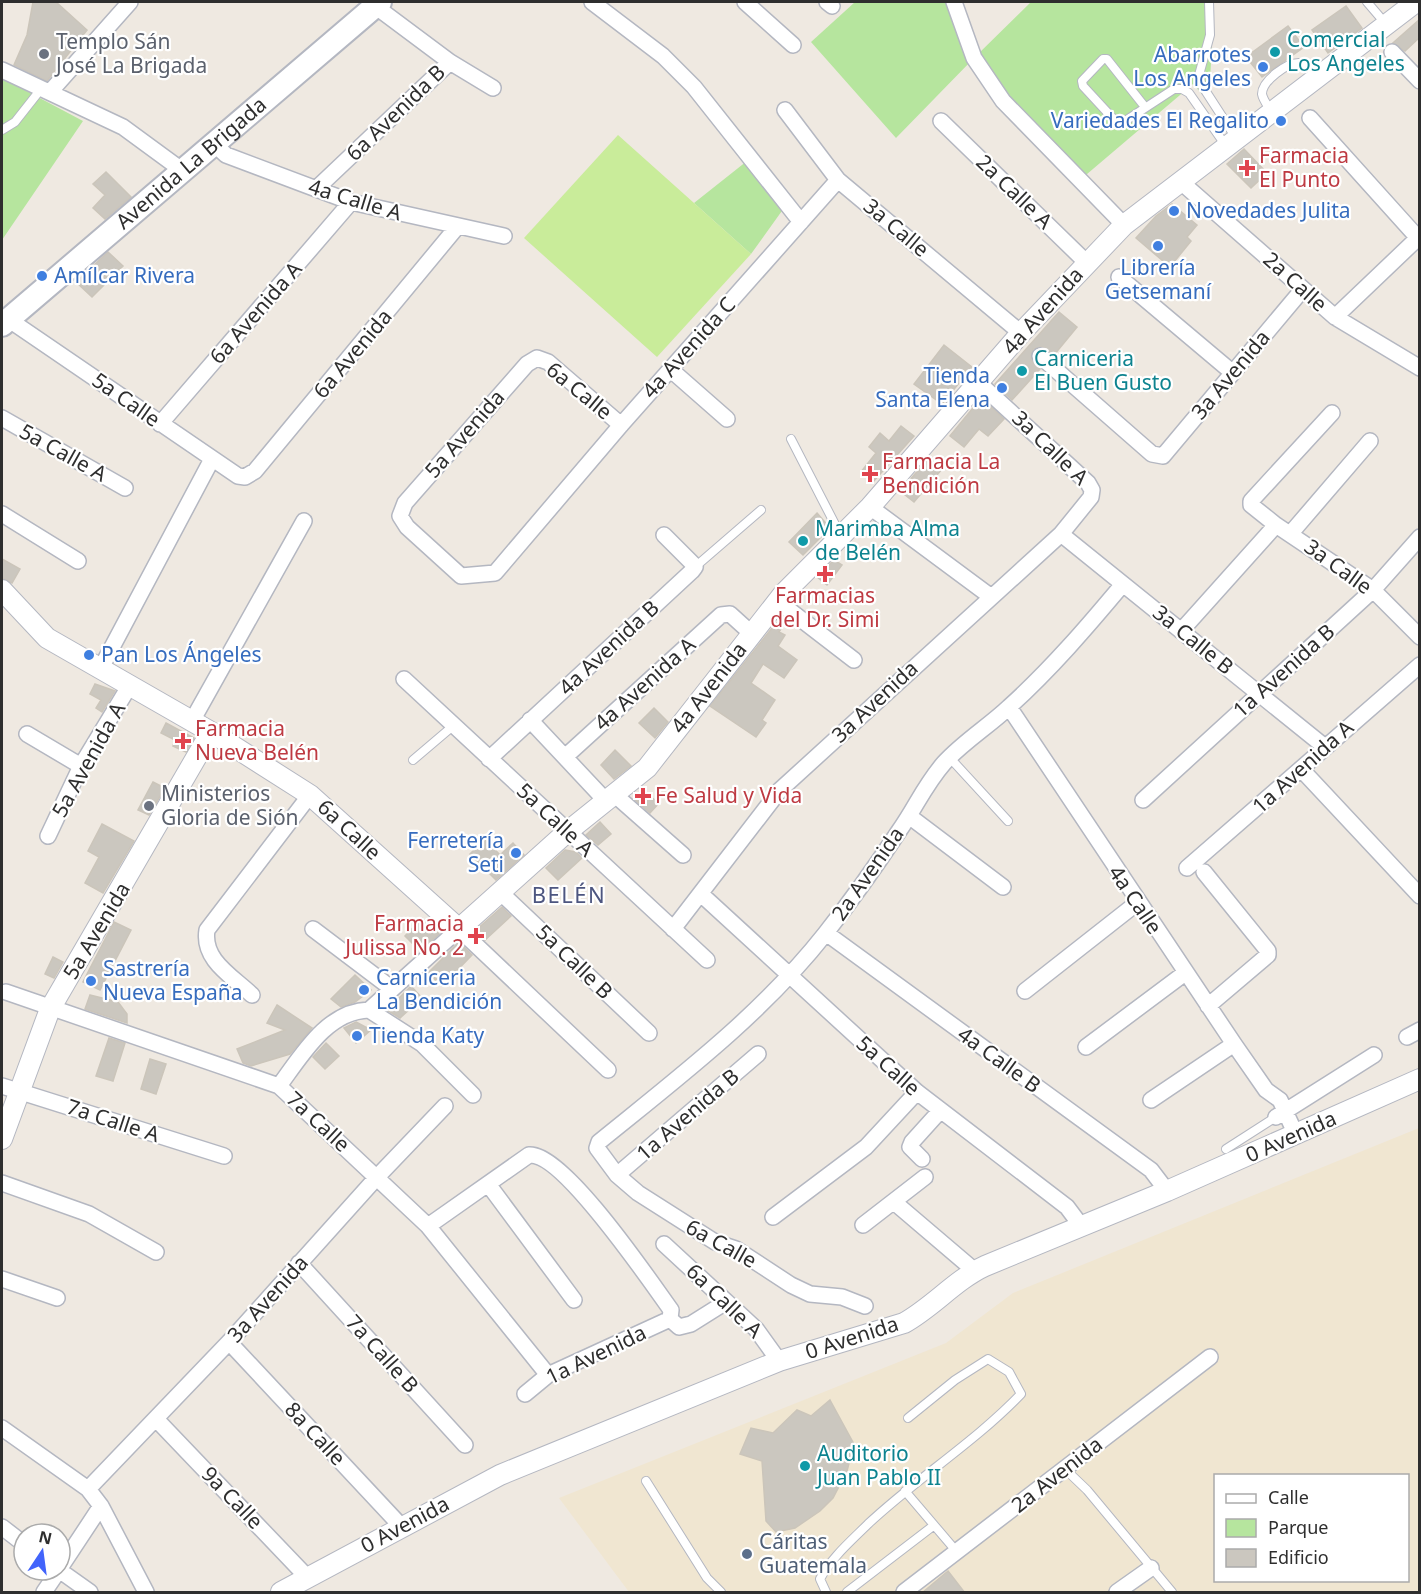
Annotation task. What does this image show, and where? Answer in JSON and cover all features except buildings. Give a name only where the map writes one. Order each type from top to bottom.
[{"type":"main road","name":"Avenida La Brigada","points":[[5,322],[377,4]]},
{"type":"street","points":[[46,90],[130,2]]},
{"type":"street","points":[[592,2],[663,56],[694,87],[801,222]]},
{"type":"street","points":[[746,2],[793,45]]},
{"type":"street","points":[[954,2],[974,58],[1003,101],[1124,225]]},
{"type":"street","name":"4a Avenida","points":[[369,1010],[390,988],[567,832],[647,768],[751,633],[780,603],[784,593],[870,507],[1021,333],[1124,225],[1416,2]]},
{"type":"street","points":[[377,4],[450,62],[493,88]]},
{"type":"street","points":[[1392,52],[1419,81]]},
{"type":"street","name":"6a Avenida B","points":[[316,189],[450,62]]},
{"type":"street","points":[[2,70],[123,127],[183,171]]},
{"type":"street","name":"3a Calle","points":[[785,110],[838,180],[1021,333]]},
{"type":"street","points":[[1310,118],[1418,237],[1335,317]]},
{"type":"street","name":"2a Calle A","points":[[941,121],[1087,263]]},
{"type":"street","name":"4a Calle A","points":[[214,144],[226,155],[351,202],[504,236]]},
{"type":"street","name":"4a Avenida C","points":[[495,573],[621,425],[838,180]]},
{"type":"street","name":"2a Calle","points":[[1181,182],[1335,317],[1419,368]]},
{"type":"street","name":"6a Avenida A","points":[[160,424],[351,202]]},
{"type":"street","name":"6a Avenida","points":[[245,477],[255,471],[458,227]]},
{"type":"street","points":[[1119,277],[1233,373]]},
{"type":"street","name":"3a Avenida","points":[[1040,356],[1157,457],[1163,456],[1303,289]]},
{"type":"street","name":"5a Calle","points":[[5,322],[238,476],[245,477]]},
{"type":"street","name":"6a Calle","points":[[537,358],[548,362],[621,425]]},
{"type":"street","name":"5a Avenida","points":[[495,573],[461,576],[407,527],[400,516],[405,503],[527,364],[537,358]]},
{"type":"street","points":[[670,369],[727,419]]},
{"type":"street","name":"3a Calle A","points":[[979,383],[1088,483],[1092,490]]},
{"type":"street","name":"3a Calle","points":[[1332,413],[1251,501],[1251,505],[1276,525],[1373,590],[1418,632]]},
{"type":"street","name":"5a Calle A","points":[[2,418],[125,488]]},
{"type":"street","points":[[1291,533],[1370,441]]},
{"type":"street","points":[[101,668],[212,459]]},
{"type":"street","name":"3a Avenida","points":[[673,929],[702,895],[780,790],[990,596],[1061,534],[1091,497],[1092,490]]},
{"type":"street","points":[[870,507],[990,596]]},
{"type":"street","points":[[2,514],[78,561]]},
{"type":"street","points":[[192,721],[304,521]]},
{"type":"street","points":[[1181,631],[1276,525]]},
{"type":"street","name":"3a Calle B","points":[[1061,534],[1325,747]]},
{"type":"street","points":[[664,535],[695,567]]},
{"type":"street","name":"1a Avenida B","points":[[1143,800],[1373,590],[1419,537]]},
{"type":"street","name":"4a Avenida B","points":[[489,759],[695,567]]},
{"type":"street","name":"2a Avenida","points":[[597,1148],[599,1142],[748,1020],[826,933],[909,816],[917,797],[950,758],[1009,707],[1067,652],[1123,584]]},
{"type":"street","name":"6a Calle","points":[[2,590],[47,638],[211,732],[310,795],[459,929],[608,1070]]},
{"type":"street","points":[[780,603],[854,660]]},
{"type":"street","name":"4a Avenida A","points":[[566,756],[725,613],[751,633]]},
{"type":"street","name":"1a Avenida A","points":[[1187,868],[1302,770],[1419,665]]},
{"type":"street","name":"5a Calle A","points":[[404,680],[707,960]]},
{"type":"street","name":"5a Avenida A","points":[[48,836],[81,766],[130,685]]},
{"type":"street","name":"4a Calle","points":[[1009,707],[1137,903],[1266,1089],[1269,1106],[1281,1114],[1291,1137]]},
{"type":"street","points":[[530,720],[611,798],[682,855]]},
{"type":"street","name":"5a Avenida","points":[[2,1139],[11,1089],[50,1009],[211,732]]},
{"type":"street","points":[[27,734],[81,766]]},
{"type":"street","points":[[1302,770],[1419,896]]},
{"type":"street","points":[[252,994],[211,958],[205,942],[207,930],[310,795]]},
{"type":"street","points":[[909,816],[1003,887]]},
{"type":"street","points":[[1204,872],[1268,951],[1268,955],[1208,1006]]},
{"type":"street","name":"5a Calle B","points":[[500,892],[649,1033]]},
{"type":"street","name":"5a Calle","points":[[702,895],[788,977],[917,1092],[1067,1208],[1082,1227]]},
{"type":"street","points":[[1024,991],[1137,903]]},
{"type":"street","points":[[313,929],[390,988]]},
{"type":"street","name":"4a Calle B","points":[[826,933],[1151,1170],[1167,1191]]},
{"type":"street","points":[[1086,1047],[1185,973]]},
{"type":"street","name":"7a Calle","points":[[6,992],[279,1086],[378,1176],[428,1226],[548,1375]]},
{"type":"street","points":[[279,1086],[306,1049],[338,1017],[354,1010],[369,1010],[422,1044],[473,1095]]},
{"type":"street","points":[[1150,1100],[1234,1044]]},
{"type":"street","name":"1a Avenida B","points":[[617,1175],[758,1054]]},
{"type":"street","points":[[1281,1114],[1374,1054]]},
{"type":"street","name":"0 Avenida","points":[[281,1593],[401,1526],[500,1476],[779,1361],[904,1323],[920,1314],[975,1271],[1167,1191],[1419,1079]]},
{"type":"street","name":"7a Calle A","points":[[11,1089],[224,1156]]},
{"type":"street","points":[[772,1216],[866,1147],[917,1092]]},
{"type":"street","name":"3a Avenida","points":[[88,1489],[229,1342],[378,1176],[445,1106]]},
{"type":"street","points":[[922,1159],[910,1147],[940,1111]]},
{"type":"street","name":"6a Calle","points":[[597,1148],[617,1175],[638,1193],[715,1242],[736,1249],[791,1285],[810,1294],[842,1297],[866,1306]]},
{"type":"street","points":[[428,1226],[529,1155],[542,1156],[555,1166],[619,1236],[671,1310],[670,1319],[679,1326],[691,1324],[726,1302]]},
{"type":"street","points":[[863,1225],[925,1177]]},
{"type":"street","points":[[2,1183],[89,1214],[156,1252]]},
{"type":"street","points":[[489,1184],[574,1300]]},
{"type":"street","points":[[894,1202],[975,1271]]},
{"type":"street","name":"6a Calle A","points":[[664,1244],[756,1329],[779,1361]]},
{"type":"street","name":"7a Calle B","points":[[299,1263],[465,1444]]},
{"type":"street","points":[[2,1279],[57,1298]]},
{"type":"street","name":"1a Avenida","points":[[525,1394],[548,1375],[670,1319]]},
{"type":"street","name":"8a Calle","points":[[229,1342],[401,1526]]},
{"type":"street","name":"2a Avenida","points":[[904,1593],[1210,1357]]},
{"type":"street","name":"9a Calle","points":[[156,1419],[308,1578]]},
{"type":"street","points":[[2,1428],[88,1489],[101,1506],[146,1593]]},
{"type":"street","points":[[72,1550],[101,1506]]},
{"type":"street","points":[[1117,1593],[1151,1568]]},
{"type":"street","points":[[72,1579],[90,1593]]},
{"type":"lane","points":[[1209,2],[1210,35],[1199,75],[1201,84],[1232,143]]},
{"type":"lane","points":[[1367,2],[1386,24]]},
{"type":"lane","points":[[1145,107],[1107,59],[1082,81],[1083,86],[1119,124],[1174,89],[1182,89],[1189,93],[1232,143]]},
{"type":"lane","points":[[1272,112],[1263,97],[1264,86],[1268,79],[1293,64],[1300,63],[1311,67],[1320,75]]},
{"type":"lane","points":[[2,130],[15,122],[46,90]]},
{"type":"lane","points":[[791,439],[842,536]]},
{"type":"lane","points":[[695,567],[761,510]]},
{"type":"lane","points":[[413,760],[453,726]]},
{"type":"lane","points":[[950,758],[1008,821]]},
{"type":"lane","points":[[1226,1149],[1281,1114]]},
{"type":"lane","points":[[826,1593],[820,1579],[831,1560],[904,1491],[1004,1412],[1021,1394],[1009,1372],[988,1359],[955,1380],[908,1418]]},
{"type":"lane","points":[[1065,1469],[1087,1490],[1172,1593]]},
{"type":"lane","points":[[646,1481],[707,1578],[721,1593]]},
{"type":"lane","points":[[904,1491],[957,1552]]},
{"type":"lane","points":[[847,1593],[933,1526]]},
{"type":"shaded area","points":[[1419,1128],[1419,1592],[629,1592],[559,1498],[946,1343],[1013,1293]]},
{"type":"green space","points":[[855,2],[953,2],[975,57],[1031,2],[1214,2],[1209,102],[1193,84],[1080,180],[974,58],[896,138],[811,42]]},
{"type":"green space","points":[[2,78],[83,121],[2,240]]},
{"type":"green space","points":[[618,135],[751,254],[657,357],[524,238]]},
{"type":"green space","points":[[747,161],[784,208],[751,254],[694,203]]},
{"type":"place","name":"Comercial Los Angeles","points":[[1275,52]]},
{"type":"place","name":"Templo Sán José La Brigada","points":[[44,54]]},
{"type":"place","name":"Abarrotes Los Angeles","points":[[1263,67]]},
{"type":"place","name":"Variedades El Regalito","points":[[1281,121]]},
{"type":"place","name":"Farmacia El Punto","points":[[1247,168]]},
{"type":"place","name":"Novedades Julita","points":[[1174,211]]},
{"type":"place","name":"Librería Getsemaní","points":[[1158,246]]},
{"type":"place","name":"Amílcar Rivera","points":[[42,276]]},
{"type":"place","name":"Carniceria El Buen Gusto","points":[[1022,371]]},
{"type":"place","name":"Tienda Santa Elena","points":[[1002,388]]},
{"type":"place","name":"Farmacia La Bendición","points":[[870,474]]},
{"type":"place","name":"Marimba Alma de Belén","points":[[803,541]]},
{"type":"place","name":"Farmacias del Dr. Simi","points":[[825,574]]},
{"type":"place","name":"Pan Los Ángeles","points":[[89,655]]},
{"type":"place","name":"Farmacia Nueva Belén","points":[[183,741]]},
{"type":"place","name":"Fe Salud y Vida","points":[[643,796]]},
{"type":"place","name":"Ministerios Gloria de Sión","points":[[149,806]]},
{"type":"place","name":"Ferretería Seti","points":[[516,853]]},
{"type":"place","name":"Farmacia Julissa No. 2","points":[[476,936]]},
{"type":"place","name":"Sastrería Nueva España","points":[[91,981]]},
{"type":"place","name":"Carniceria La Bendición","points":[[364,990]]},
{"type":"place","name":"Tienda Katy","points":[[357,1036]]},
{"type":"place","name":"Auditorio Juan Pablo II","points":[[805,1466]]},
{"type":"place","name":"Cáritas Guatemala","points":[[747,1554]]},
{"type":"district","name":"BELÉN","points":[[569,895]]}]
